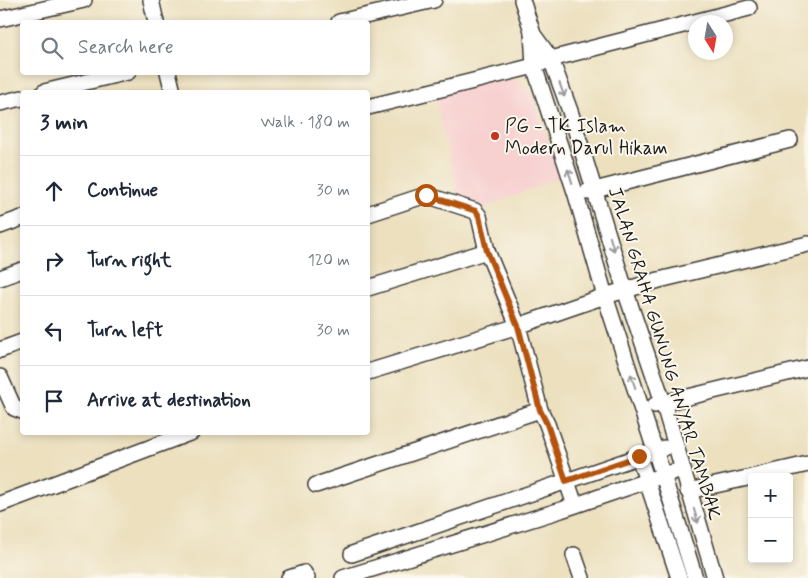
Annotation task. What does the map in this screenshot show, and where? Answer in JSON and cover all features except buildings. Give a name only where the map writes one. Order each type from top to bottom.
[{"type":"street","points":[[0,19],[84,0]]},
{"type":"street","points":[[151,0],[156,20]]},
{"type":"street","points":[[348,20],[434,0]]},
{"type":"street","points":[[522,0],[532,31]]},
{"type":"street","points":[[370,107],[534,66],[551,59],[749,8]]},
{"type":"street","name":"JALAN GRAHA GUNUNG ANYAR TAMBAK","points":[[532,31],[551,59],[595,190],[625,290],[663,402],[715,578]]},
{"type":"street","name":"JALAN GRAHA GUNUNG ANYAR TAMBAK","points":[[532,31],[534,66],[695,578]]},
{"type":"street","points":[[52,90],[115,75]]},
{"type":"street","points":[[169,75],[172,90]]},
{"type":"street","points":[[0,103],[20,98]]},
{"type":"street","points":[[576,195],[790,140]]},
{"type":"street","points":[[370,213],[426,195],[476,211],[479,216],[487,251],[518,326],[540,410],[547,424],[574,503]]},
{"type":"street","points":[[0,226],[20,219]]},
{"type":"street","points":[[370,371],[659,280],[808,244]]},
{"type":"street","points":[[370,287],[487,251]]},
{"type":"street","points":[[0,278],[20,271]]},
{"type":"street","points":[[0,350],[20,343]]},
{"type":"street","points":[[641,408],[808,368]]},
{"type":"street","points":[[0,377],[14,408],[20,410]]},
{"type":"street","points":[[316,485],[540,410]]},
{"type":"street","points":[[0,504],[184,435]]},
{"type":"street","points":[[352,554],[567,483],[655,450],[675,445]]},
{"type":"street","points":[[639,456],[679,578]]},
{"type":"street","points":[[769,473],[808,464]]},
{"type":"street","points":[[342,578],[682,469]]},
{"type":"street","points":[[688,491],[748,478]]},
{"type":"street","points":[[496,505],[503,526]]},
{"type":"street","points":[[574,555],[582,578]]},
{"type":"street","points":[[289,578],[304,573],[307,578]]},
{"type":"shaded area","name":"PG - TK Islam Modern Darul Hikam","points":[[507,74],[532,93],[560,177],[484,208],[459,198],[434,94]]},
{"type":"place","name":"PG - TK Islam Modern Darul Hikam","points":[[495,136]]},
{"type":"route","points":[[426,195],[476,211],[479,216],[487,251],[518,326],[540,410],[547,424],[566,481],[639,456]]}]
